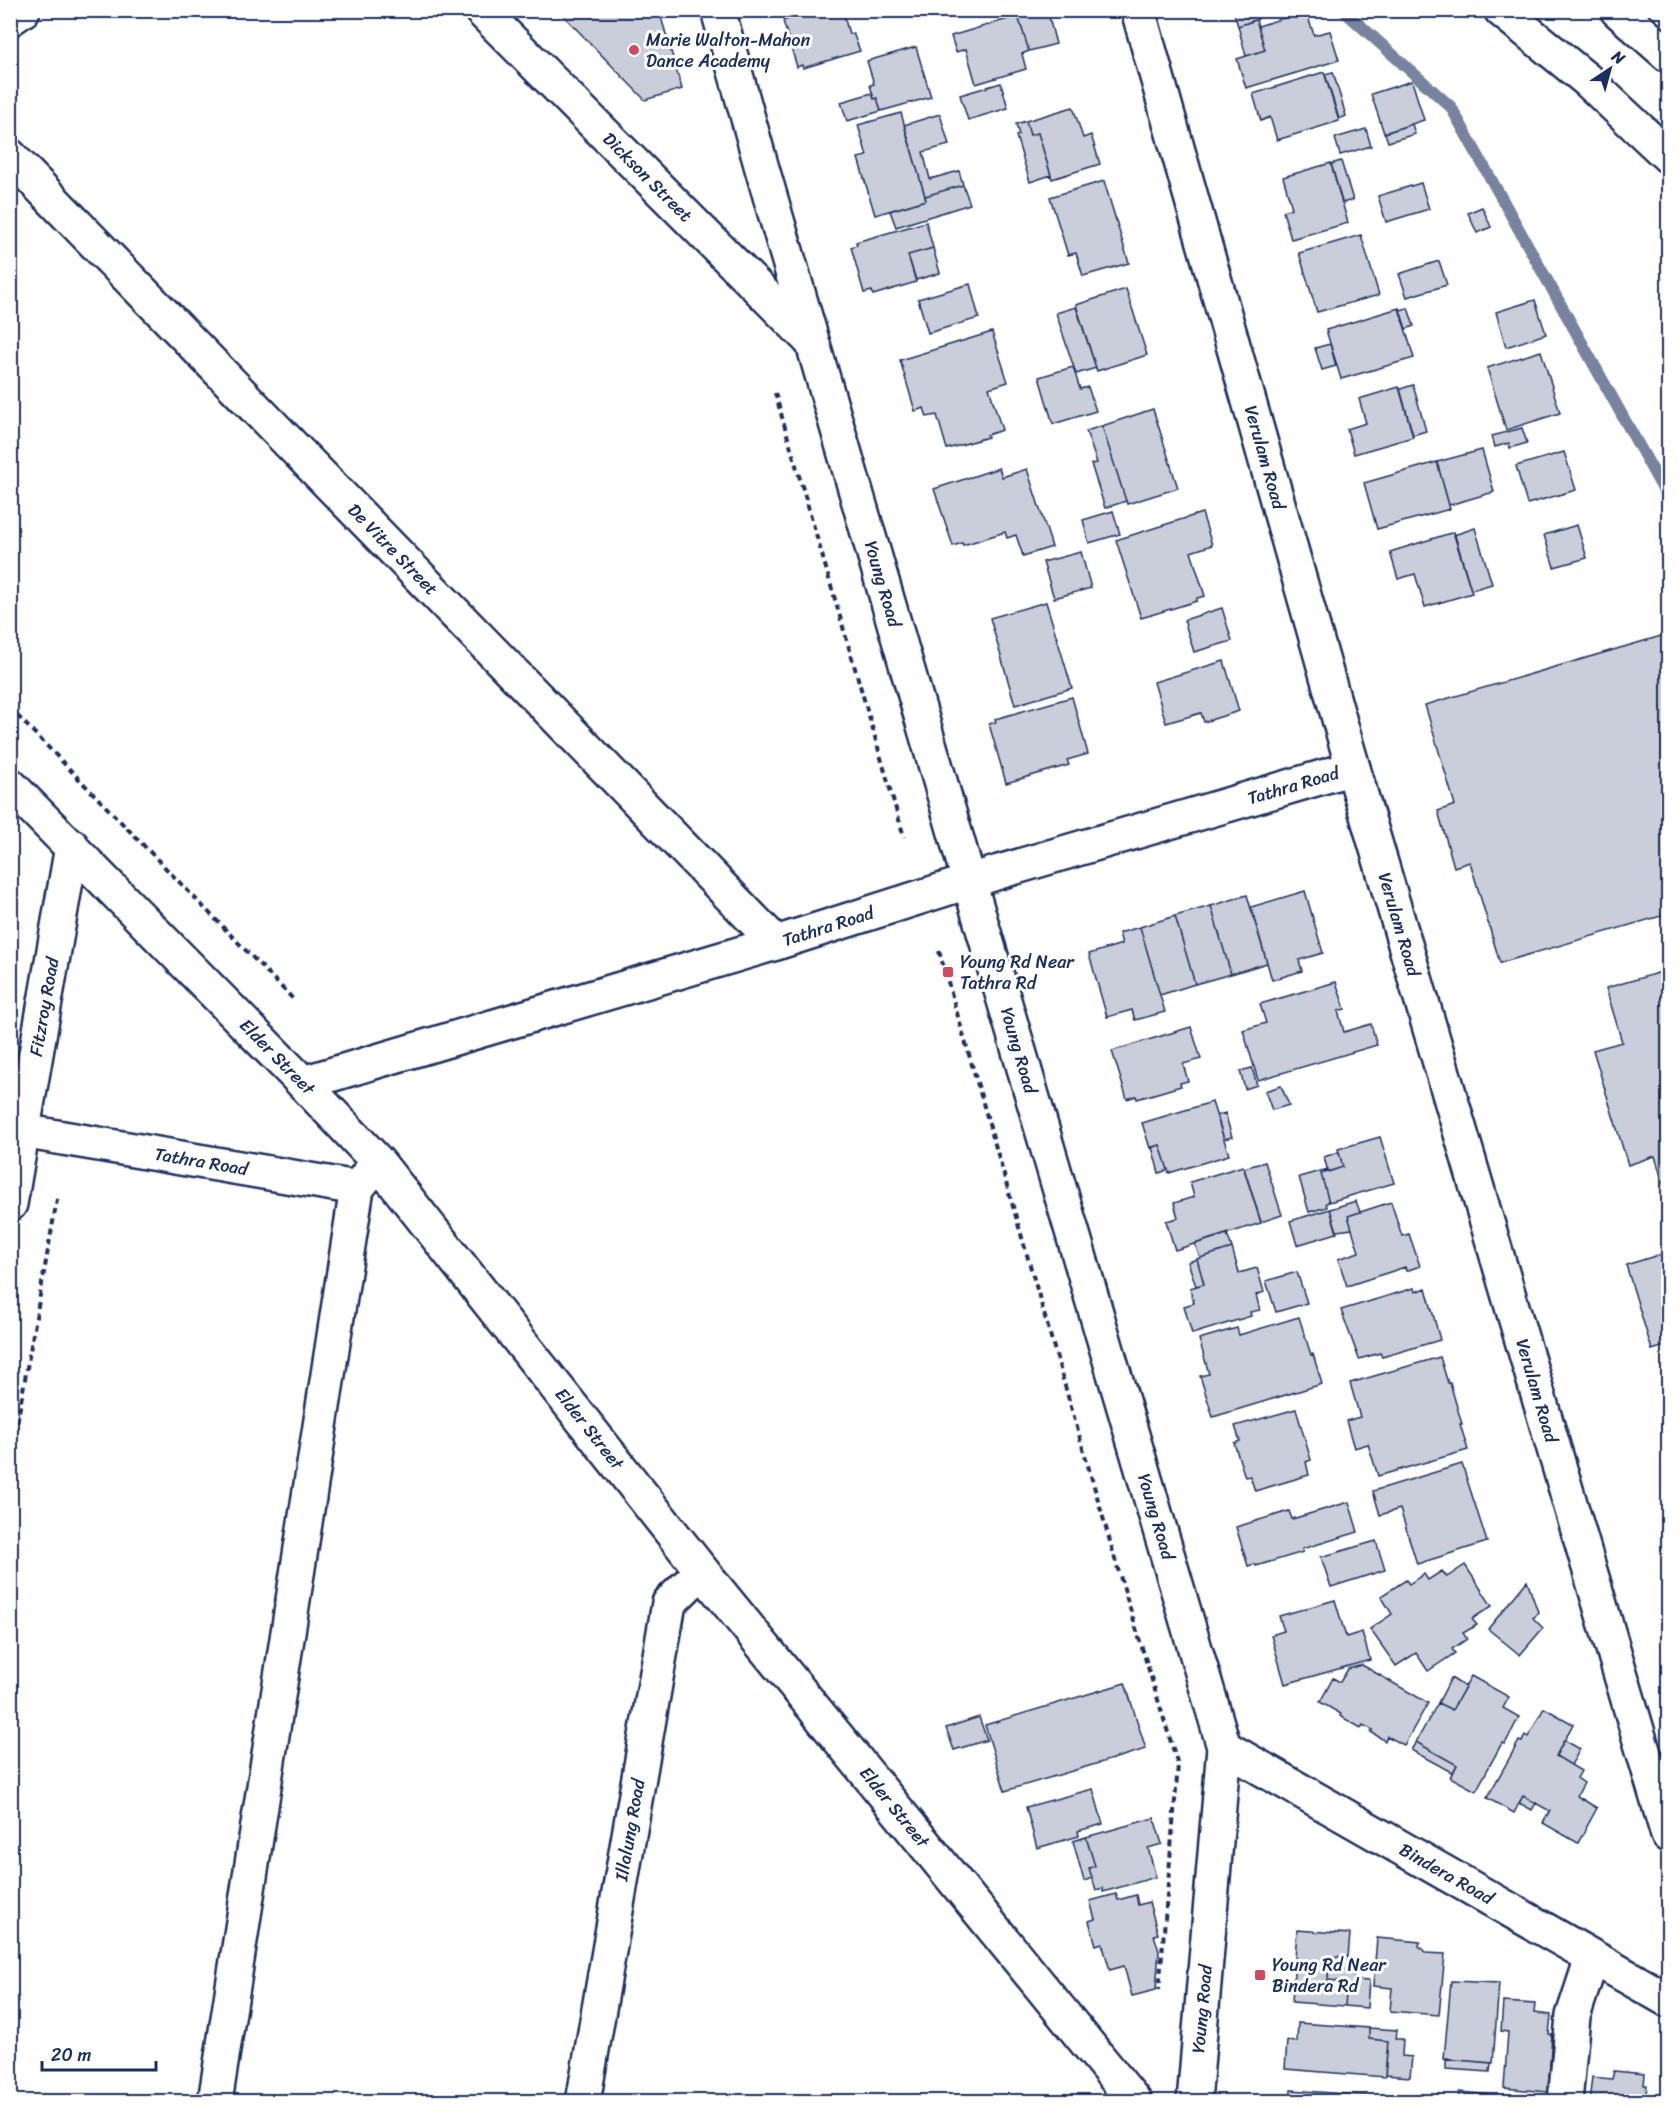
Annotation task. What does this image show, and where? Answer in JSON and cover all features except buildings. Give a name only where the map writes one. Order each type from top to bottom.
[{"type":"main road","points":[[10,19],[23,10]]},
{"type":"main road","name":"Dickson Street","points":[[481,10],[813,344]]},
{"type":"main road","name":"Young Road","points":[[718,10],[760,165],[1224,1747],[1194,2102]]},
{"type":"main road","name":"Verulam Road","points":[[1138,10],[1353,768],[1668,1835]]},
{"type":"main road","points":[[1502,10],[1587,80],[1668,156]]},
{"type":"main road","points":[[1617,10],[1668,55]]},
{"type":"main road","name":"De Vitre Street","points":[[10,156],[776,943]]},
{"type":"main road","name":"Tathra Road","points":[[303,1083],[776,943],[970,881],[1353,768]]},
{"type":"main road","name":"Elder Street","points":[[10,784],[378,1162],[702,1570],[1135,2102]]},
{"type":"main road","name":"Fitzroy Road","points":[[10,1204],[17,1131],[72,846]]},
{"type":"main road","name":"Tathra Road","points":[[17,1131],[357,1188]]},
{"type":"main road","points":[[215,2102],[357,1188],[378,1162]]},
{"type":"main road","name":"Illalung Road","points":[[583,2102],[669,1603],[702,1570]]},
{"type":"main road","name":"Bindera Road","points":[[1224,1747],[1668,2000]]},
{"type":"main road","points":[[1565,2102],[1573,2016],[1592,1958]]},
{"type":"path","points":[[775,393],[904,837]]},
{"type":"path","points":[[10,708],[295,1001]]},
{"type":"path","points":[[939,951],[1120,1576],[1178,1765],[1159,1990]]},
{"type":"path","points":[[10,1463],[58,1194]]},
{"type":"waterway","points":[[1343,10],[1451,107],[1668,498]]},
{"type":"place","name":"Marie Walton-Mahon Dance Academy","points":[[634,50]]},
{"type":"place","name":"Young Rd Near Tathra Rd","points":[[948,972]]},
{"type":"place","name":"Young Rd Near Bindera Rd","points":[[1260,1975]]}]
